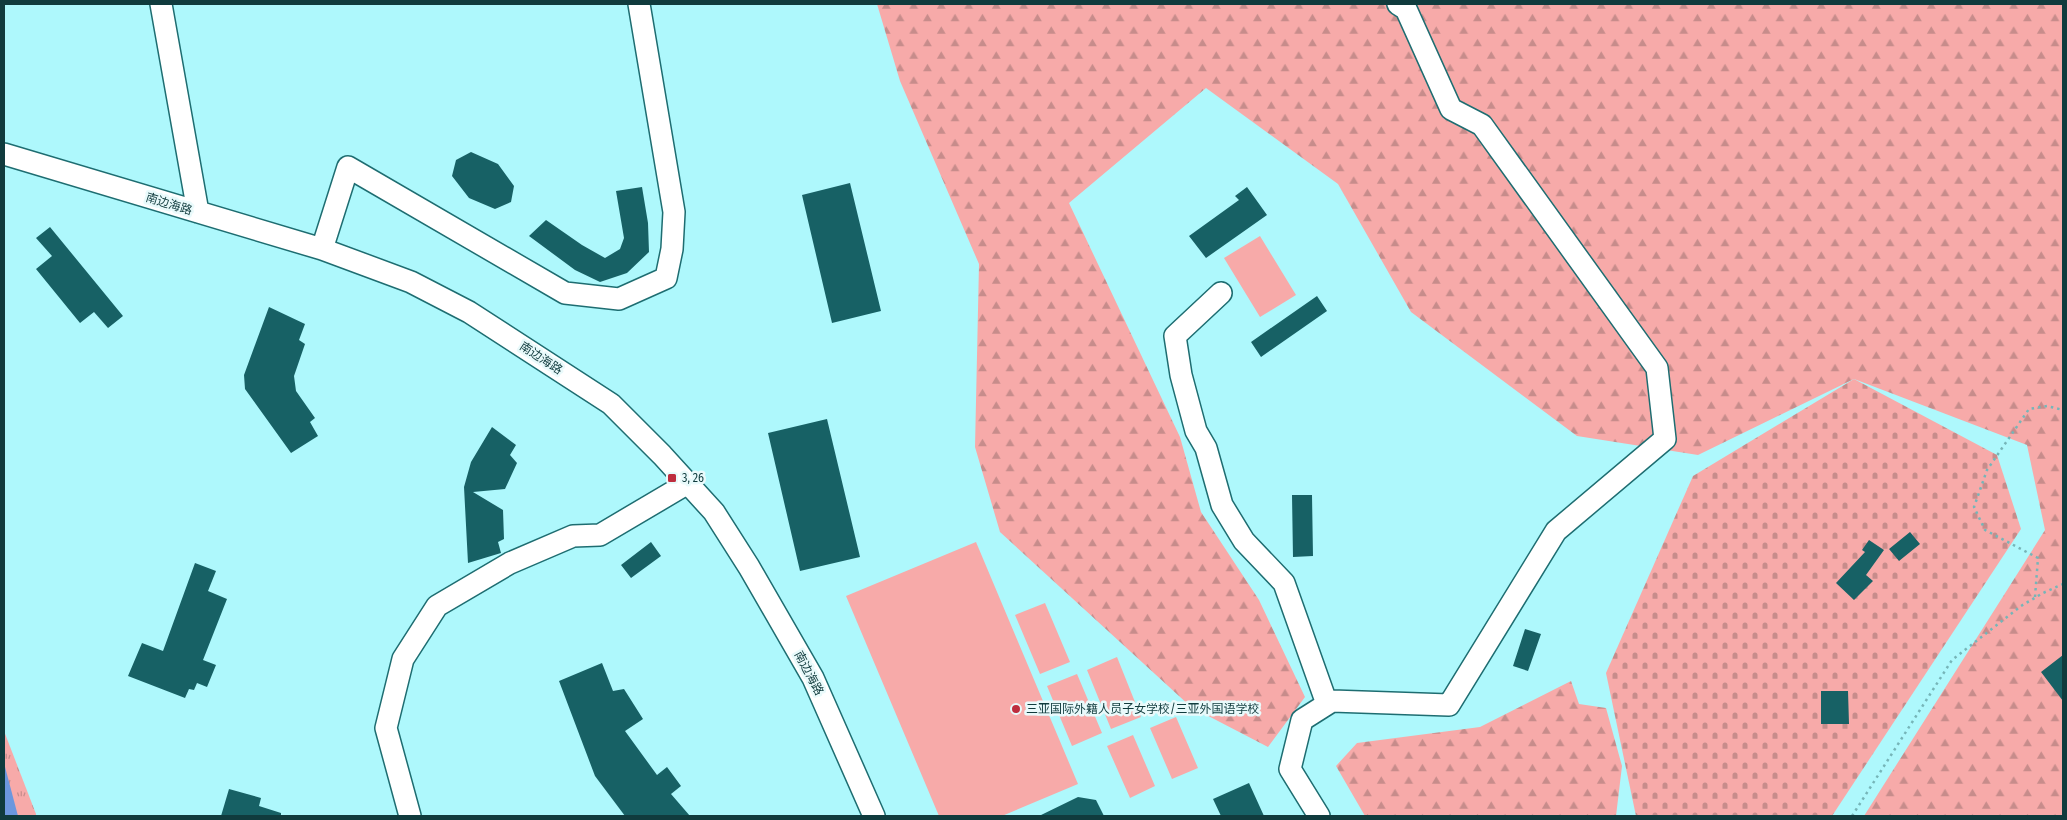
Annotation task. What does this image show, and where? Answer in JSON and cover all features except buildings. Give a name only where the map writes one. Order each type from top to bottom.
[{"type":"street","points":[[161,4],[198,212]]},
{"type":"street","points":[[322,249],[348,167],[565,293],[619,300],[666,278],[672,249],[674,212],[639,4]]},
{"type":"street","points":[[1319,816],[1290,769],[1302,720],[1332,701],[1449,705],[1556,530],[1666,439],[1658,368],[1482,125],[1451,109],[1406,9],[1398,4]]},
{"type":"street","name":"南边海路","points":[[4,154],[322,249],[411,282],[469,312],[611,404],[688,483],[719,520],[749,567],[813,678],[874,816]]},
{"type":"street","points":[[1221,293],[1175,336],[1181,375],[1196,431],[1206,448],[1222,505],[1244,542],[1284,583],[1327,704]]},
{"type":"street","points":[[410,816],[386,728],[403,659],[437,606],[510,563],[537,551],[573,536],[600,535],[688,483]]},
{"type":"path","points":[[2035,598],[2038,558],[1985,530],[1974,507],[1987,470],[2029,409],[2047,406],[2063,410]]},
{"type":"path","points":[[1852,816],[1952,660],[2021,606],[2063,584]]},
{"type":"green space","points":[[877,4],[2063,4],[2063,816],[1864,816],[2045,530],[2027,445],[1854,379],[1698,455],[1577,436],[1411,312],[1338,184],[1206,88],[1069,203],[1180,437],[1201,512],[1259,600],[1305,697],[1268,747],[1191,707],[1000,532],[975,447],[979,264],[900,81]]},
{"type":"green space","points":[[1260,236],[1296,295],[1260,317],[1224,258]]},
{"type":"green space","points":[[1854,379],[1997,455],[2021,529],[1832,816],[1636,816],[1606,673],[1693,476]]},
{"type":"green space","points":[[976,542],[1078,784],[1002,816],[939,816],[846,596]]},
{"type":"green space","points":[[1045,603],[1070,662],[1040,674],[1015,615]]},
{"type":"green space","points":[[1117,657],[1141,717],[1111,729],[1087,670]]},
{"type":"green space","points":[[1077,674],[1102,733],[1072,746],[1047,686]]},
{"type":"green space","points":[[1571,681],[1579,704],[1606,708],[1622,766],[1616,816],[1365,816],[1336,766],[1357,743],[1480,727]]},
{"type":"green space","points":[[1176,717],[1198,768],[1172,779],[1150,728]]},
{"type":"green space","points":[[4,731],[36,814],[36,816],[4,816]]},
{"type":"green space","points":[[1133,735],[1155,786],[1130,798],[1107,746]]},
{"type":"water","points":[[4,763],[18,816],[4,816]]},
{"type":"place","name":"3, 26","points":[[672,478]]},
{"type":"place","name":"三亚国际外籍人员子女学校/三亚外国语学校","points":[[1016,709]]}]
